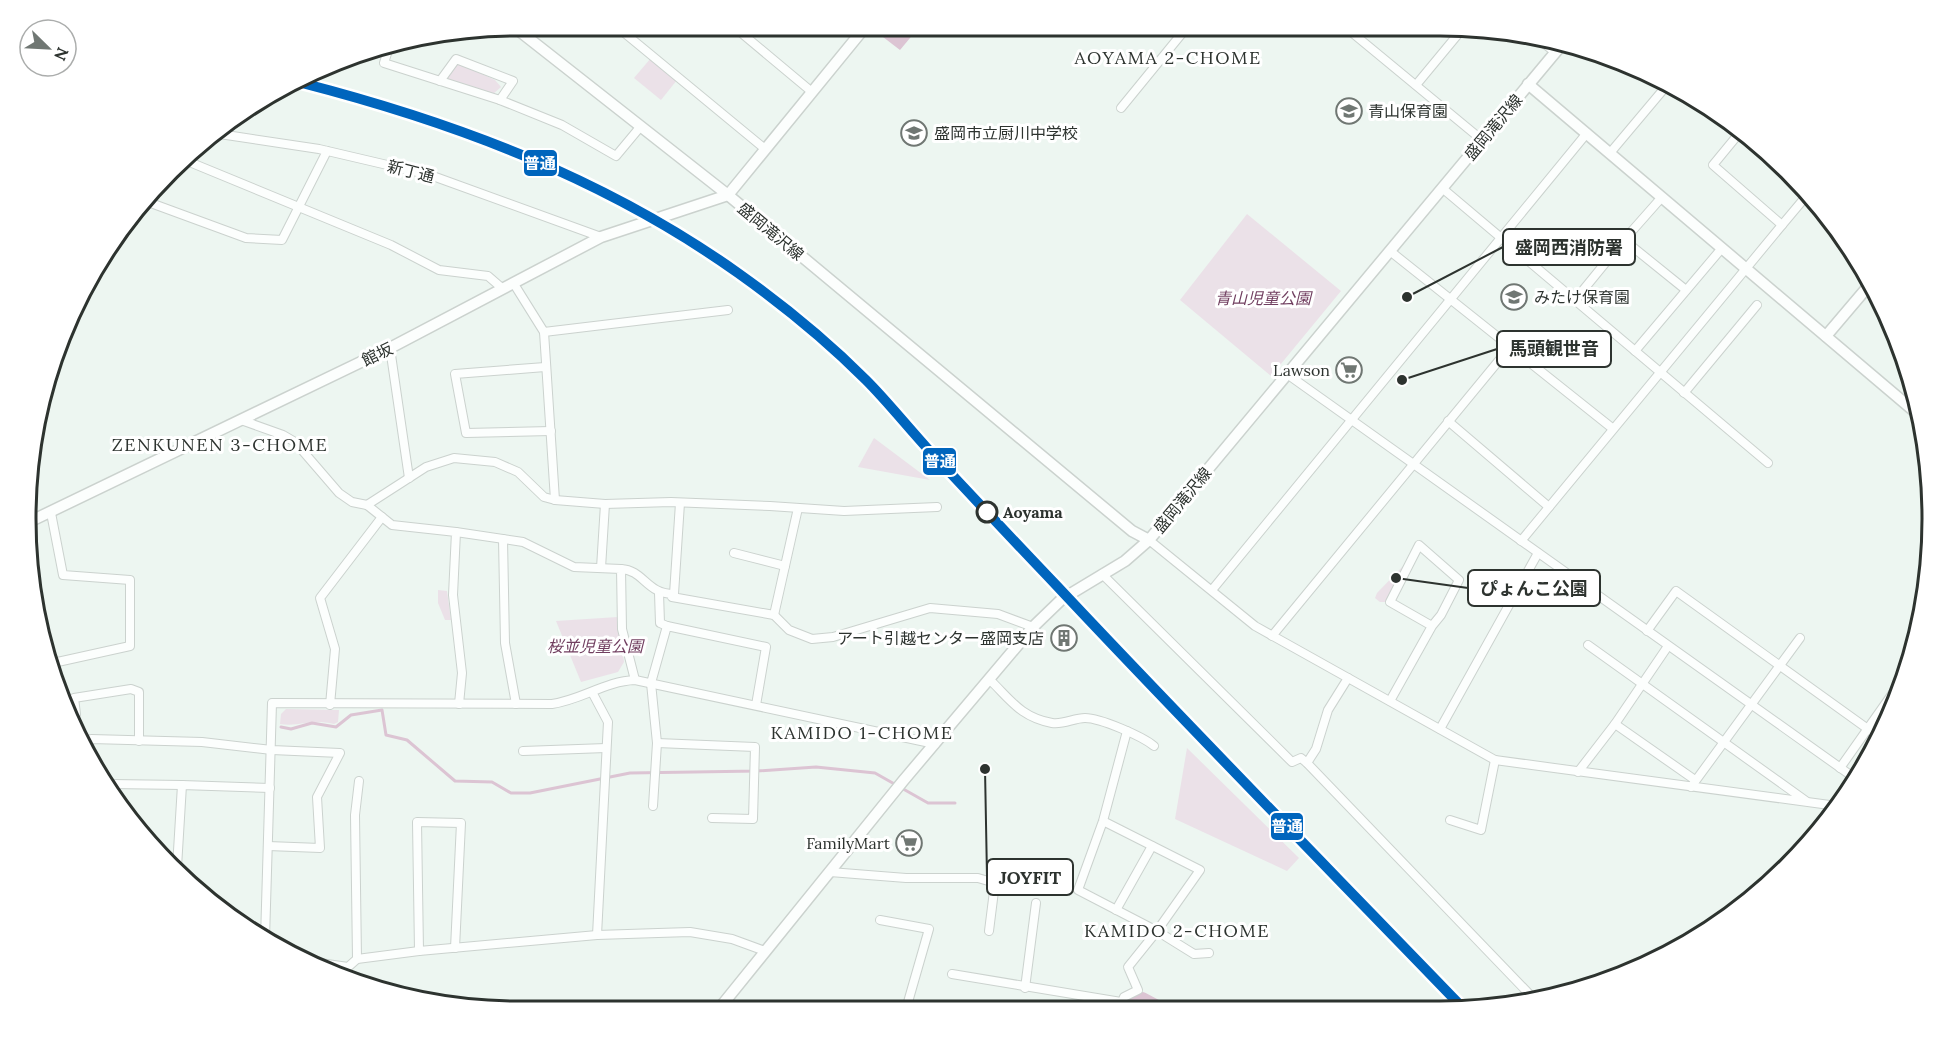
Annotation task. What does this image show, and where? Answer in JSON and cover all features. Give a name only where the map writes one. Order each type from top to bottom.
[{"type":"main road","name":"盛岡滝沢線","points":[[527,36],[728,195],[1132,531],[1149,540],[1555,52]]},
{"type":"main road","points":[[728,195],[858,36]]},
{"type":"main road","points":[[1528,84],[1909,407]]},
{"type":"main road","name":"館坂","points":[[36,519],[390,348],[602,237],[728,195]]},
{"type":"main road","points":[[1826,336],[1864,291]]},
{"type":"main road","points":[[725,1001],[1033,627],[1062,599],[1125,561],[1149,540]]},
{"type":"street","points":[[628,36],[765,149]]},
{"type":"street","points":[[745,36],[812,92]]},
{"type":"street","points":[[1121,108],[1180,36]]},
{"type":"street","points":[[1356,36],[1482,140]]},
{"type":"street","points":[[1416,85],[1456,37]]},
{"type":"street","points":[[1551,49],[1555,52]]},
{"type":"street","points":[[387,54],[384,63],[500,100],[562,125],[616,156],[641,126]]},
{"type":"street","points":[[440,81],[456,59],[513,81],[500,100]]},
{"type":"street","points":[[1610,153],[1662,91]]},
{"type":"street","points":[[1212,590],[1352,422],[1449,298],[1587,133]]},
{"type":"street","name":"新丁通","points":[[226,135],[327,151],[430,175],[602,237]]},
{"type":"street","points":[[1735,138],[1713,165],[1782,225]]},
{"type":"street","points":[[153,204],[246,238],[282,240],[327,151]]},
{"type":"street","points":[[192,163],[391,245],[439,270],[488,276],[503,289]]},
{"type":"street","points":[[1442,188],[1768,463]]},
{"type":"street","points":[[1575,300],[1662,197]]},
{"type":"street","points":[[1521,541],[1659,371],[1802,201]]},
{"type":"street","points":[[1624,240],[1686,290]]},
{"type":"street","points":[[1635,351],[1722,248]]},
{"type":"street","points":[[1390,251],[1612,428]]},
{"type":"street","points":[[514,284],[544,332],[555,500]]},
{"type":"street","points":[[1684,393],[1757,305]]},
{"type":"street","points":[[544,332],[728,310]]},
{"type":"street","points":[[1272,636],[1510,347]]},
{"type":"street","points":[[390,348],[409,478]]},
{"type":"street","points":[[546,367],[455,374],[466,433],[550,430]]},
{"type":"street","points":[[1287,374],[1849,774]]},
{"type":"street","points":[[241,420],[283,435],[295,442],[339,493],[352,502],[367,505],[392,525],[523,542],[574,567],[621,569],[635,572],[659,592],[674,594]]},
{"type":"street","points":[[1448,421],[1549,507]]},
{"type":"street","points":[[367,505],[426,467],[454,458],[483,460],[518,472],[544,497],[555,500],[605,504],[680,503],[844,511],[937,507]]},
{"type":"street","points":[[680,503],[672,597],[774,615],[789,630],[812,639],[833,637],[930,608],[998,614],[1033,627]]},
{"type":"street","points":[[601,568],[605,504]]},
{"type":"street","points":[[774,615],[798,508]]},
{"type":"street","points":[[51,513],[63,575],[130,580],[130,646],[58,662]]},
{"type":"street","points":[[330,705],[335,648],[320,598],[382,517]]},
{"type":"street","points":[[456,532],[453,596],[462,673],[459,704]]},
{"type":"street","points":[[503,539],[505,643],[516,704]]},
{"type":"street","points":[[1149,540],[1255,626],[1496,760],[1693,784],[1828,805]]},
{"type":"street","points":[[1390,701],[1459,580],[1419,544],[1390,602],[1432,626]]},
{"type":"street","points":[[734,552],[785,566]]},
{"type":"street","points":[[1440,729],[1538,553]]},
{"type":"street","points":[[621,569],[622,629],[635,680]]},
{"type":"street","points":[[1102,574],[1292,762],[1301,758],[1307,763],[1528,993]]},
{"type":"street","points":[[1647,631],[1676,591],[1872,732]]},
{"type":"street","points":[[659,592],[660,623],[766,647],[756,705]]},
{"type":"street","points":[[653,806],[657,743],[651,683],[667,626]]},
{"type":"street","points":[[1693,784],[1800,638]]},
{"type":"street","points":[[1588,645],[1807,802]]},
{"type":"street","points":[[1578,771],[1615,724],[1668,646]]},
{"type":"street","points":[[1307,763],[1316,749],[1328,710],[1348,678]]},
{"type":"street","points":[[989,679],[1010,703],[1029,715],[1054,724],[1084,718],[1128,731],[1154,746]]},
{"type":"street","points":[[265,929],[272,703],[516,704],[570,701],[620,680],[635,680],[935,744]]},
{"type":"street","points":[[75,708],[74,698],[131,689],[139,692],[139,741]]},
{"type":"street","points":[[592,692],[608,722],[597,935]]},
{"type":"street","points":[[1840,768],[1884,705]]},
{"type":"street","points":[[1615,724],[1693,784]]},
{"type":"street","points":[[1128,731],[1103,821],[1078,890],[1157,931],[1194,954],[1209,953]]},
{"type":"street","points":[[90,740],[202,742],[272,750],[340,753],[317,797],[320,848],[268,846]]},
{"type":"street","points":[[657,743],[755,747],[753,819],[712,818]]},
{"type":"street","points":[[523,751],[606,748]]},
{"type":"street","points":[[1450,820],[1481,830],[1496,760]]},
{"type":"street","points":[[357,959],[355,815],[359,781]]},
{"type":"street","points":[[115,784],[270,788]]},
{"type":"street","points":[[177,860],[182,786]]},
{"type":"street","points":[[1103,821],[1200,870],[1157,931],[1128,967],[1138,990],[1124,997],[1122,1001]]},
{"type":"street","points":[[419,951],[417,822],[461,823],[455,948]]},
{"type":"street","points":[[1116,910],[1152,846]]},
{"type":"street","points":[[830,872],[906,878],[978,878],[995,883],[989,931]]},
{"type":"street","points":[[1025,988],[1036,903]]},
{"type":"street","points":[[880,920],[929,929],[908,1001]]},
{"type":"street","points":[[342,967],[348,968],[357,959],[419,951],[597,935],[690,932],[732,939],[765,951]]},
{"type":"street","points":[[952,975],[1098,1001]]},
{"type":"green space","points":[[651,58],[677,80],[661,100],[634,78]]},
{"type":"green space","points":[[458,63],[495,80],[501,87],[493,94],[445,80],[452,66]]},
{"type":"green space","name":"青山児童公園","points":[[1247,214],[1341,291],[1271,376],[1180,300]]},
{"type":"green space","points":[[874,438],[930,480],[858,467]]},
{"type":"green space","points":[[1407,562],[1386,602],[1380,602],[1375,598],[1377,593]]},
{"type":"green space","points":[[438,590],[447,591],[451,620],[445,620],[438,603]]},
{"type":"green space","name":"桜並児童公園","points":[[618,617],[624,662],[618,672],[581,682],[556,621]]},
{"type":"green space","points":[[286,709],[339,710],[338,722],[334,724],[319,722],[280,724],[281,714]]},
{"type":"green space","points":[[1187,748],[1299,858],[1287,871],[1175,819]]},
{"type":"shaded area","points":[[884,36],[912,36],[900,50]]},
{"type":"waterway","points":[[281,727],[291,729],[312,723],[336,727],[351,715],[382,710],[386,735],[407,740],[455,781],[492,782],[511,793],[530,793],[630,773],[757,771],[816,767],[875,773],[928,803],[955,803]]},
{"type":"waterway","points":[[1140,1001],[1144,1001]]},
{"type":"transit line","name":"普通","points":[[308,85],[417,116],[529,158],[583,182],[688,239],[788,311],[836,351],[874,388],[927,448],[1107,639],[1456,1000]]},
{"type":"place","name":"青山保育園","points":[[1349,111]]},
{"type":"place","name":"盛岡市立厨川中学校","points":[[914,133]]},
{"type":"place","name":"盛岡西消防署","points":[[1407,297]]},
{"type":"place","name":"みたけ保育園","points":[[1514,297]]},
{"type":"place","name":"Lawson","points":[[1349,370]]},
{"type":"place","name":"馬頭観世音","points":[[1402,380]]},
{"type":"place","name":"Aoyama","points":[[987,512]]},
{"type":"place","name":"ぴょんこ公園","points":[[1396,578]]},
{"type":"place","name":"アート引越センター盛岡支店","points":[[1064,638]]},
{"type":"place","name":"JOYFIT","points":[[985,769]]},
{"type":"place","name":"FamilyMart","points":[[909,843]]},
{"type":"district","name":"AOYAMA 2-CHOME","points":[[1168,57]]},
{"type":"district","name":"ZENKUNEN 3-CHOME","points":[[220,444]]},
{"type":"district","name":"KAMIDO 1-CHOME","points":[[862,732]]},
{"type":"district","name":"KAMIDO 2-CHOME","points":[[1177,930]]}]
